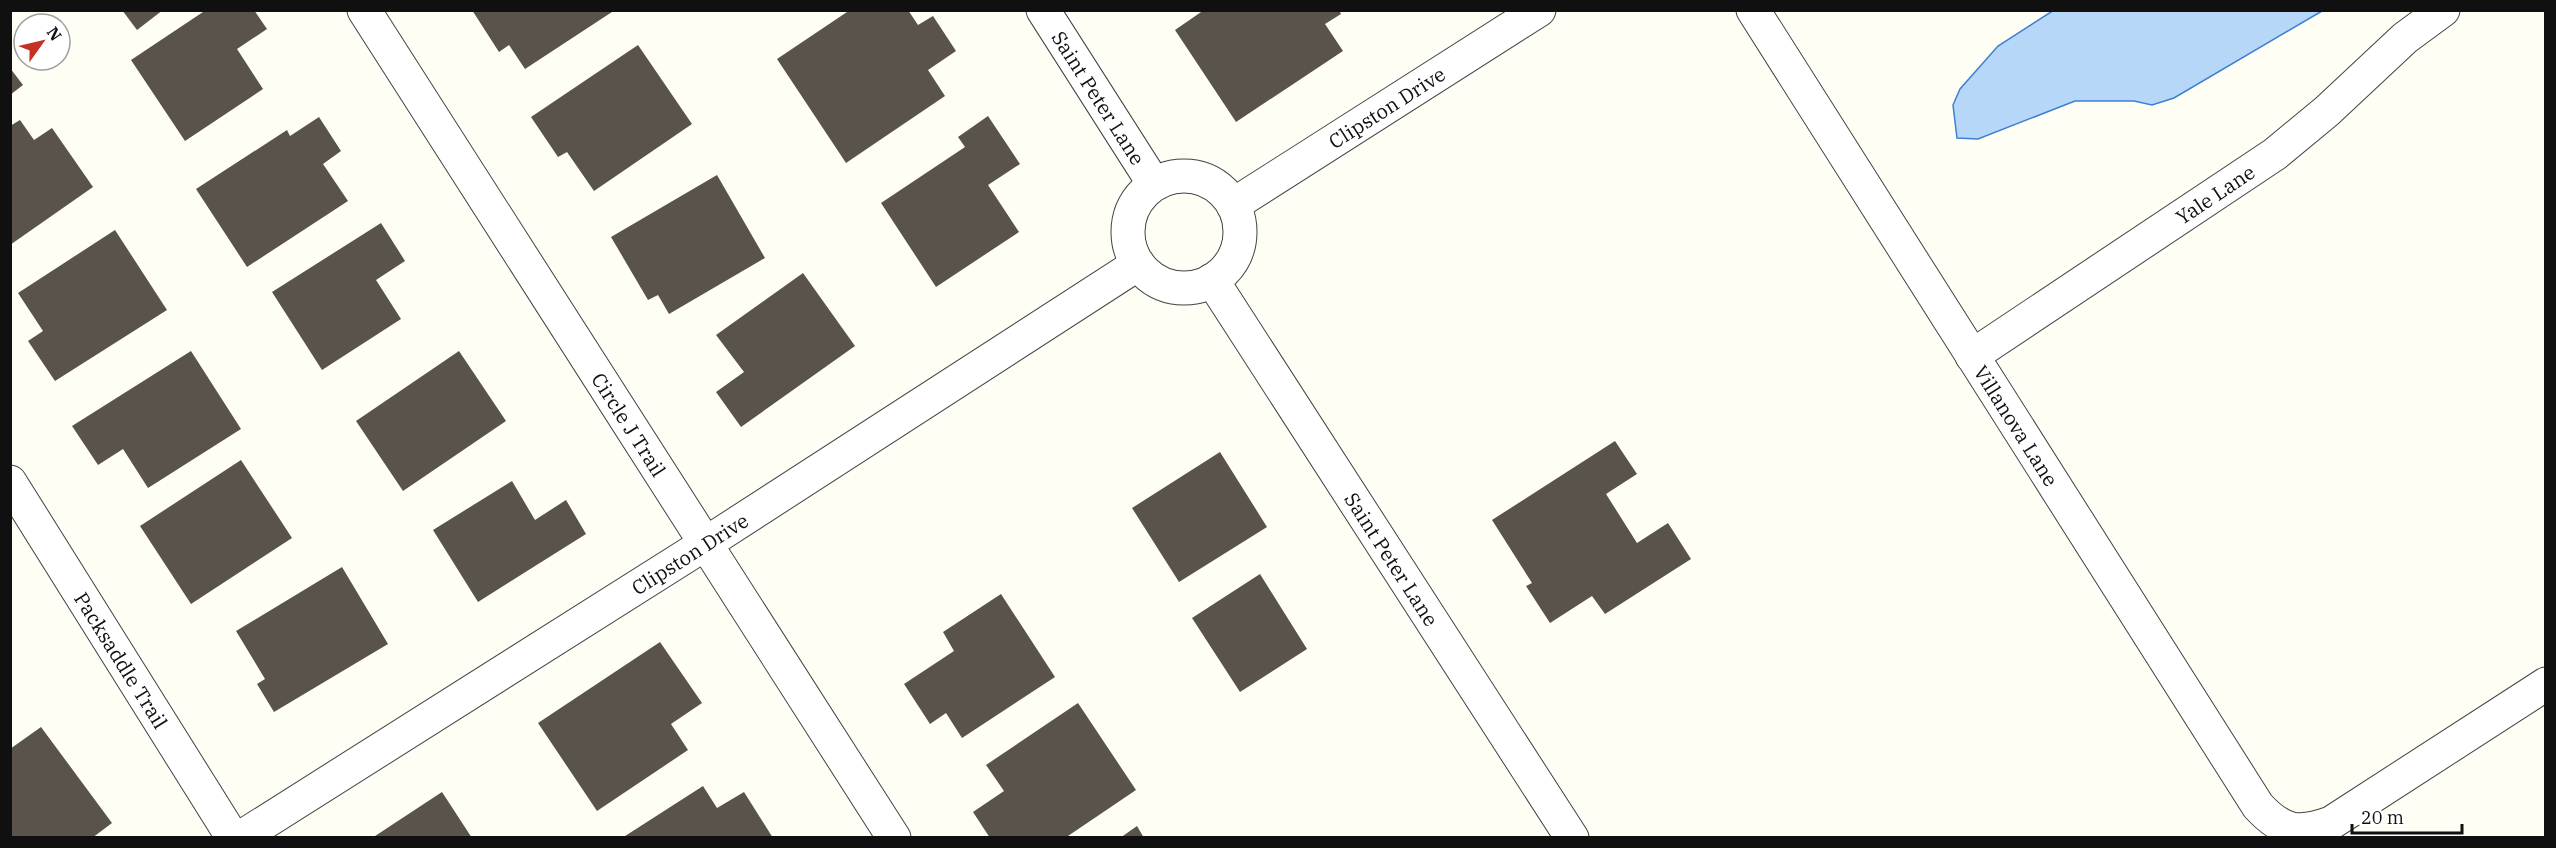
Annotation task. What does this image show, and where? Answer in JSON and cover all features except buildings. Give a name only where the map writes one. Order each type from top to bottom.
[{"type":"street","name":"Circle J Trail","points":[[364,10],[894,837]]},
{"type":"street","name":"Saint Peter Lane","points":[[1043,10],[1154,184]]},
{"type":"street","name":"Clipston Drive","points":[[1233,205],[1539,10]]},
{"type":"street","name":"Villanova Lane","points":[[1753,10],[2258,806],[2272,821],[2290,829],[2310,831],[2331,823],[2546,684]]},
{"type":"street","name":"Yale Lane","points":[[1972,356],[2275,154],[2327,111],[2405,38],[2443,10]]},
{"type":"street","points":[[1198,177],[1224,192],[1233,205],[1239,225],[1238,247],[1228,266],[1212,280],[1197,287],[1180,288],[1157,280],[1138,264],[1128,236],[1129,221],[1142,194],[1154,184],[1168,178],[1198,177]]},
{"type":"street","name":"Clipston Drive","points":[[240,837],[705,544],[1138,264]]},
{"type":"street","name":"Saint Peter Lane","points":[[1212,280],[1572,837]]},
{"type":"street","name":"Packsaddle Trail","points":[[10,482],[233,837]]},
{"type":"water","points":[[2054,10],[2322,11],[2174,98],[2152,105],[2134,101],[2075,101],[1978,139],[1957,138],[1953,105],[1960,89],[1998,46]]}]
